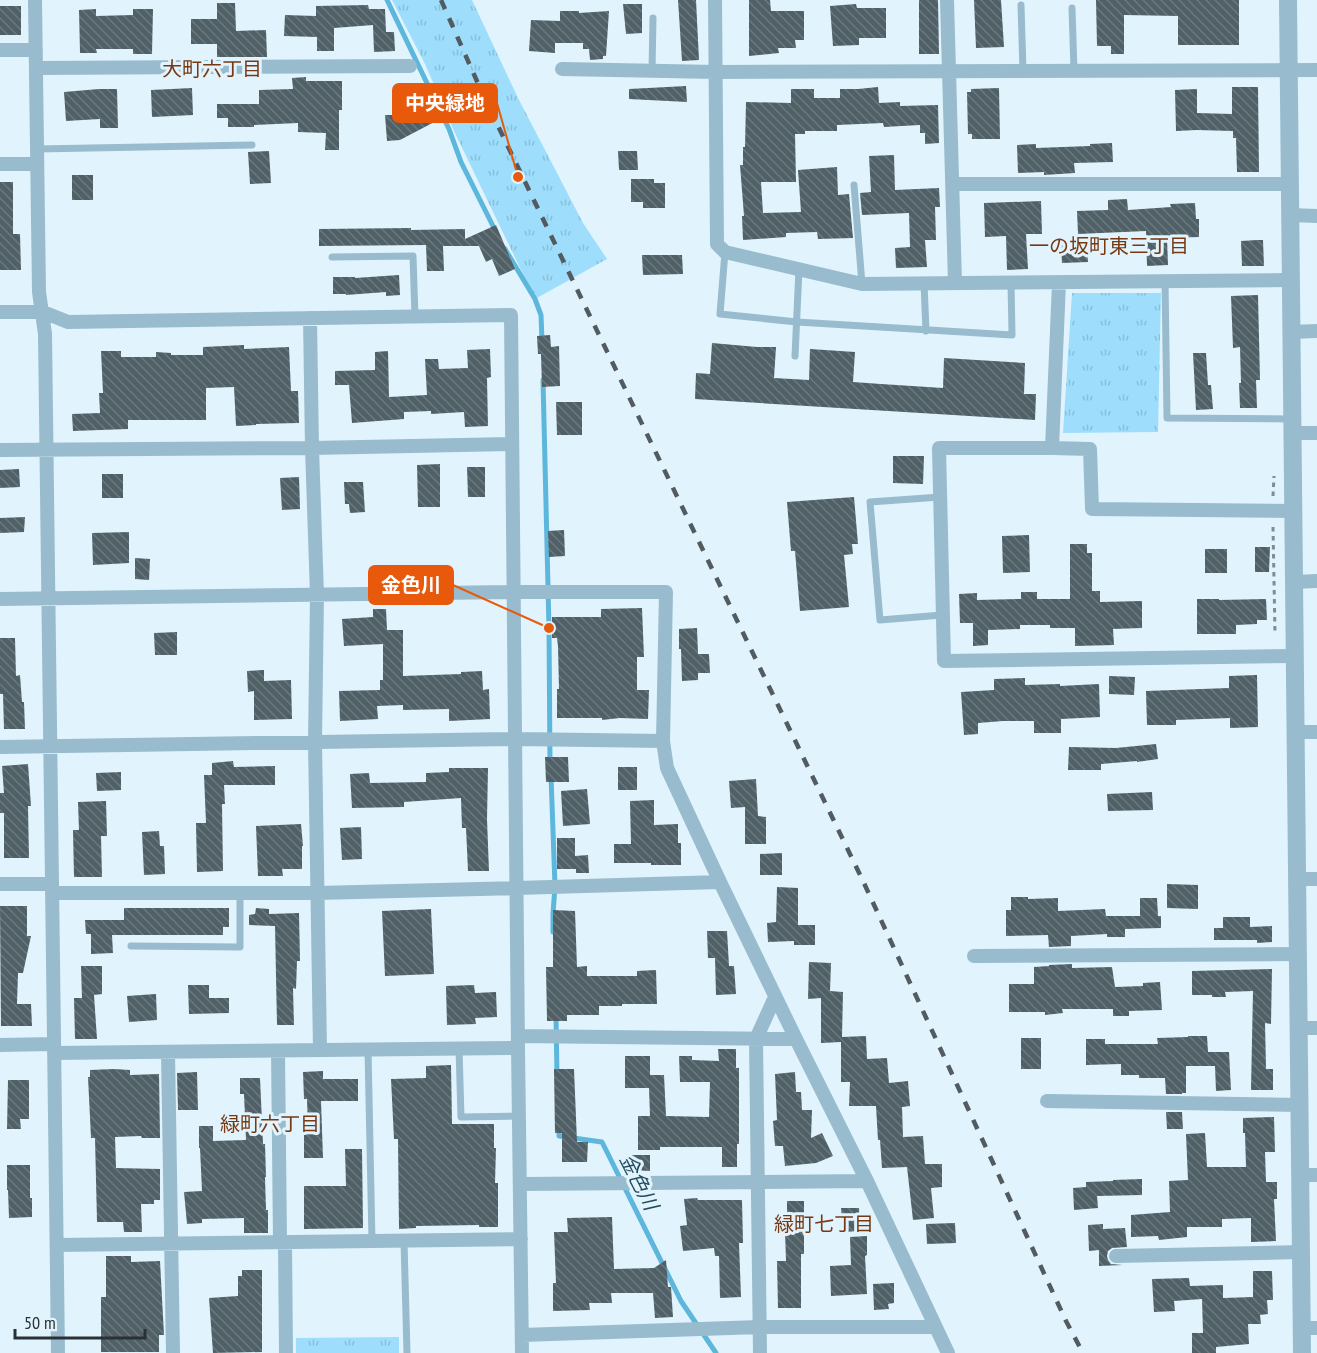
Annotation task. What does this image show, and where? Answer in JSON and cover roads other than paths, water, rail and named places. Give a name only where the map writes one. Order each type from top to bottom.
[{"type":"street","points":[[35,0],[39,292],[45,334],[47,450],[58,1353]]},
{"type":"street","points":[[715,0],[717,244],[724,252],[862,284],[1291,280]]},
{"type":"street","points":[[947,0],[955,283]]},
{"type":"street","points":[[1288,0],[1298,954],[1308,1028],[1300,1105],[1309,1175],[1301,1252],[1310,1328],[1302,1353]]},
{"type":"street","points":[[0,50],[36,50]]},
{"type":"street","points":[[36,68],[410,66]]},
{"type":"street","points":[[562,69],[716,72],[1317,70]]},
{"type":"street","points":[[0,164],[37,164]]},
{"type":"street","points":[[952,184],[1290,183]]},
{"type":"street","points":[[1290,216],[1317,216]]},
{"type":"street","points":[[1052,448],[1059,283]]},
{"type":"street","points":[[0,312],[42,312],[68,322],[511,315],[522,1353]]},
{"type":"street","points":[[310,318],[317,595],[315,742],[320,1050]]},
{"type":"street","points":[[1291,332],[1317,331]]},
{"type":"street","points":[[1292,426],[1317,433]]},
{"type":"street","points":[[0,450],[512,444]]},
{"type":"street","points":[[1293,511],[1092,509],[1090,449],[939,448],[944,661],[1295,656]]},
{"type":"street","points":[[1294,582],[1317,582]]},
{"type":"street","points":[[0,599],[666,592],[663,741],[667,768],[775,997],[867,1181],[948,1353]]},
{"type":"street","points":[[1296,732],[1317,732]]},
{"type":"street","points":[[0,747],[516,739],[663,741]]},
{"type":"street","points":[[1297,879],[1317,879]]},
{"type":"street","points":[[0,884],[52,888],[317,893],[720,882]]},
{"type":"street","points":[[974,956],[1298,954]]},
{"type":"street","points":[[760,1353],[756,1039],[775,997]]},
{"type":"street","points":[[0,1045],[168,1052],[459,1048],[518,1042],[796,1039]]},
{"type":"street","points":[[278,1051],[286,1353]]},
{"type":"street","points":[[168,1052],[173,1353]]},
{"type":"street","points":[[1047,1101],[1300,1105]]},
{"type":"street","points":[[521,1184],[867,1181]]},
{"type":"street","points":[[57,1245],[521,1239]]},
{"type":"street","points":[[1116,1256],[1301,1252]]},
{"type":"street","points":[[522,1335],[760,1327],[935,1327]]},
{"type":"lane","points":[[1021,5],[1023,71]]},
{"type":"lane","points":[[1072,8],[1074,70]]},
{"type":"lane","points":[[652,71],[653,18]]},
{"type":"lane","points":[[37,148],[252,145]]},
{"type":"lane","points":[[854,185],[862,284]]},
{"type":"lane","points":[[724,252],[720,314],[797,322],[1011,335],[1011,283]]},
{"type":"lane","points":[[332,256],[413,256],[415,317]]},
{"type":"lane","points":[[795,356],[800,269]]},
{"type":"lane","points":[[1165,281],[1167,418],[1292,426]]},
{"type":"lane","points":[[924,283],[926,331]]},
{"type":"lane","points":[[940,497],[870,502],[880,620],[942,615]]},
{"type":"lane","points":[[130,946],[240,947],[240,893]]},
{"type":"lane","points":[[459,1048],[461,1118],[519,1116]]},
{"type":"lane","points":[[368,1050],[372,1241]]},
{"type":"lane","points":[[404,1241],[407,1353]]},
{"type":"waterway","name":"金色川","points":[[387,0],[449,129],[461,162],[495,230]]},
{"type":"waterway","name":"金色川","points":[[505,249],[535,299],[541,315],[542,341]]},
{"type":"waterway","name":"金色川","points":[[543,380],[550,764]]},
{"type":"waterway","name":"金色川","points":[[551,776],[555,886],[553,932]]},
{"type":"waterway","name":"金色川","points":[[556,1016],[557,1076]]},
{"type":"waterway","name":"金色川","points":[[559,1127],[559,1136],[602,1142],[681,1301],[716,1353]]},
{"type":"railway","points":[[441,0],[484,97],[863,881],[1066,1321],[1083,1353]]},
{"type":"place","name":"中央緑地","points":[[518,177]]},
{"type":"place","name":"金色川","points":[[549,628]]},
{"type":"district","name":"大町六丁目","points":[[212,69]]},
{"type":"district","name":"一の坂町東三丁目","points":[[1109,246]]},
{"type":"district","name":"緑町六丁目","points":[[270,1124]]},
{"type":"district","name":"緑町七丁目","points":[[824,1224]]}]
